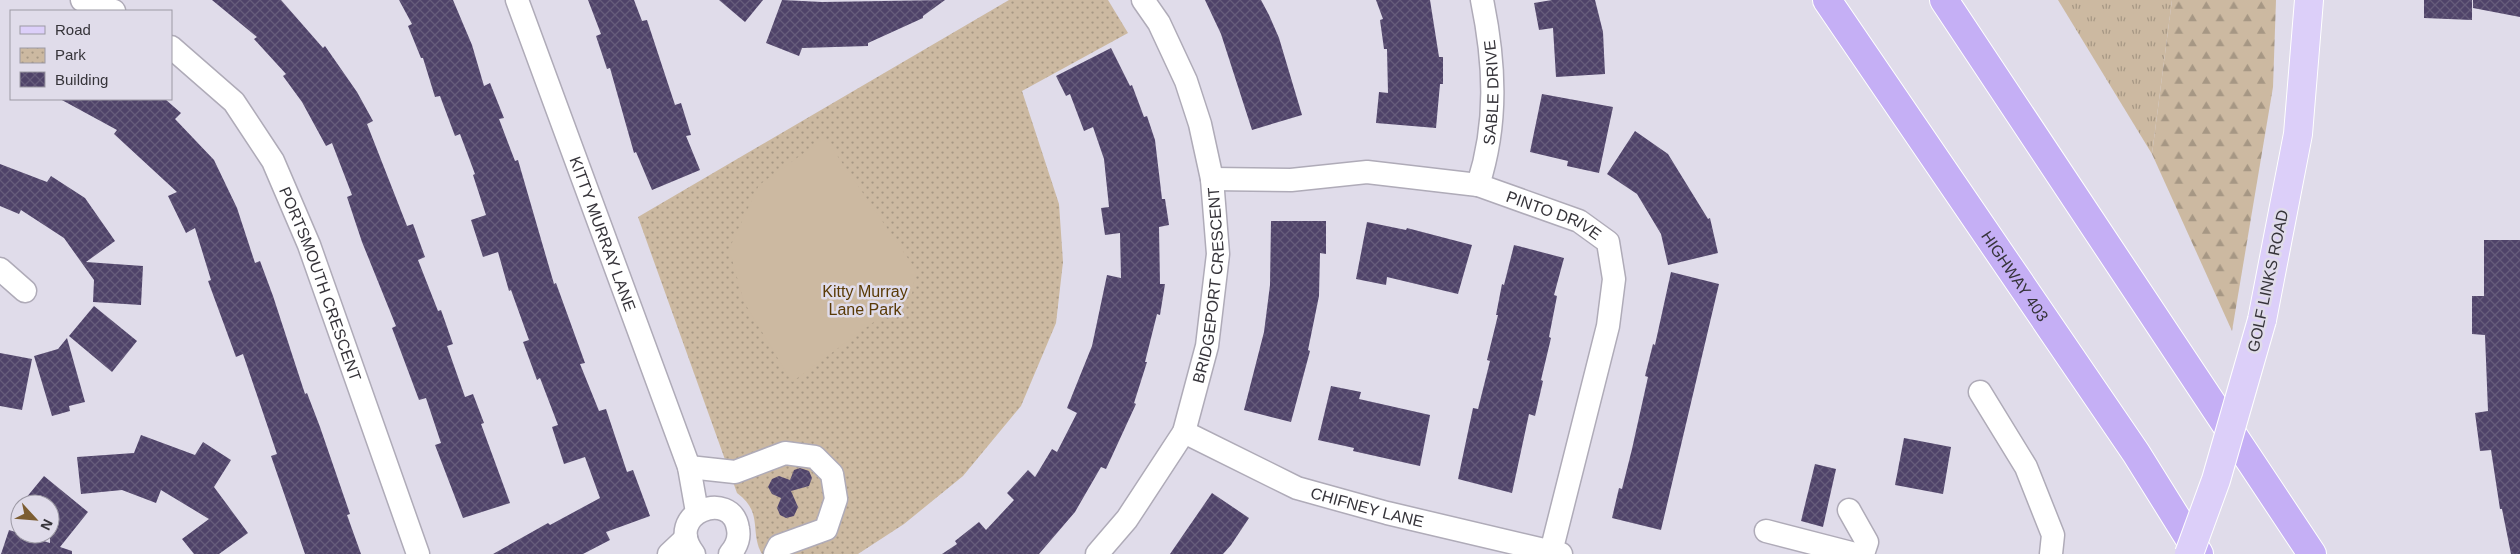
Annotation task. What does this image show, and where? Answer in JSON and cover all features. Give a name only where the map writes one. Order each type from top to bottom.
[{"type":"highway","name":"HIGHWAY 403","points":[[1827,0],[2136,452],[2199,554]]},
{"type":"highway","points":[[1944,0],[2312,554]]},
{"type":"main road","name":"GOLF LINKS ROAD","points":[[2189,554],[2216,480],[2262,320],[2298,134],[2309,0]]},
{"type":"street","points":[[82,0],[111,10]]},
{"type":"street","name":"KITTY MURRAY LANE","points":[[517,0],[689,467],[707,510]]},
{"type":"street","name":"BRIDGEPORT CRESCENT","points":[[1097,554],[1127,519],[1184,432],[1207,346],[1218,254],[1212,179],[1200,124],[1186,81],[1159,24],[1143,0]]},
{"type":"street","name":"SABLE DRIVE","points":[[1478,185],[1488,156],[1494,99],[1491,44],[1482,0]]},
{"type":"street","name":"PORTSMOUTH CRESCENT","points":[[172,49],[234,102],[273,161],[310,246],[418,554]]},
{"type":"street","name":"PINTO DRIVE","points":[[1212,179],[1291,180],[1367,172],[1478,185],[1579,221],[1608,242],[1614,279],[1608,326],[1556,553]]},
{"type":"street","points":[[0,269],[25,291]]},
{"type":"street","points":[[1980,392],[2026,467],[2053,535],[2051,554]]},
{"type":"street","name":"CHIFNEY LANE","points":[[1184,432],[1297,488],[1387,513],[1556,553]]},
{"type":"street","points":[[689,467],[735,472],[785,453],[815,457],[832,474],[836,498],[826,529],[779,546],[775,554]]},
{"type":"street","points":[[669,554],[690,546],[687,526],[707,510],[733,516],[738,527],[739,536],[731,554]]},
{"type":"street","points":[[1849,510],[1866,542],[1863,554]]},
{"type":"street","points":[[1766,531],[1854,554]]},
{"type":"green space","name":"Kitty Murray Lane Park","points":[[1009,0],[1108,0],[1128,33],[1022,91],[1059,204],[1063,262],[1056,323],[1021,406],[963,476],[904,524],[858,554],[762,554],[756,538],[753,515],[745,500],[737,493],[638,217]]},
{"type":"green space","points":[[2058,0],[2172,0],[2152,154]]},
{"type":"green space","points":[[2172,0],[2276,0],[2273,87],[2232,331],[2152,154]]},
{"type":"green space","points":[[825,138],[916,270],[912,294],[792,382],[744,302],[729,249],[759,185]]},
{"type":"building","points":[[212,0],[281,0],[323,48],[325,46],[357,92],[373,121],[367,124],[407,226],[413,224],[425,257],[418,260],[438,311],[441,310],[453,344],[447,346],[465,397],[473,394],[484,423],[481,424],[510,503],[463,518],[435,445],[441,443],[426,398],[419,400],[392,328],[396,326],[362,242],[347,197],[352,195],[332,143],[326,146],[302,102],[283,76],[286,74],[254,39],[257,37]]},
{"type":"building","points":[[399,0],[453,0],[472,45],[484,86],[490,83],[504,118],[499,119],[515,161],[518,160],[554,284],[556,283],[585,363],[580,364],[599,411],[606,409],[627,472],[633,470],[650,516],[606,532],[610,540],[583,554],[493,554],[548,523],[550,525],[600,498],[585,457],[564,464],[552,427],[558,425],[540,378],[537,380],[523,342],[529,340],[511,290],[509,291],[498,252],[483,257],[471,220],[486,215],[473,175],[475,174],[460,134],[455,136],[440,96],[435,97],[423,58],[421,58],[408,26],[412,24]]},
{"type":"building","points":[[588,0],[634,0],[642,21],[647,20],[675,105],[681,103],[691,135],[686,136],[700,170],[652,190],[636,152],[634,153],[610,68],[607,69],[596,36],[601,34]]},
{"type":"building","points":[[719,0],[763,0],[745,22]]},
{"type":"building","points":[[782,0],[822,2],[945,0],[923,16],[923,18],[868,43],[868,46],[802,48],[799,56],[766,43]]},
{"type":"building","points":[[1205,0],[1261,0],[1279,38],[1302,115],[1252,130],[1221,34]]},
{"type":"building","points":[[1376,0],[1430,0],[1439,57],[1443,57],[1443,84],[1440,84],[1436,128],[1376,123],[1379,92],[1388,93],[1387,49],[1384,49],[1380,20],[1383,19]]},
{"type":"building","points":[[1552,0],[1595,0],[1603,32],[1605,74],[1556,77],[1553,28],[1539,30],[1534,3]]},
{"type":"building","points":[[2424,0],[2472,0],[2472,20],[2424,18]]},
{"type":"building","points":[[2473,0],[2520,0],[2520,17],[2473,8]]},
{"type":"building","points":[[1111,48],[1130,86],[1132,85],[1144,117],[1147,116],[1155,140],[1162,199],[1165,199],[1169,225],[1159,227],[1160,284],[1165,284],[1160,315],[1157,314],[1145,362],[1147,362],[1134,403],[1136,404],[1106,469],[1101,467],[1075,512],[1039,554],[942,554],[957,544],[955,541],[979,522],[986,530],[1014,500],[1007,493],[1028,470],[1035,477],[1052,449],[1057,452],[1077,413],[1067,408],[1092,346],[1107,275],[1121,278],[1120,233],[1105,235],[1101,208],[1109,207],[1104,159],[1093,127],[1084,131],[1070,94],[1066,96],[1056,76]]},
{"type":"building","points":[[1542,94],[1613,107],[1599,173],[1567,166],[1568,161],[1530,152]]},
{"type":"building","points":[[62,100],[166,100],[181,113],[175,119],[214,160],[237,208],[255,263],[260,261],[305,394],[307,393],[320,427],[350,514],[347,515],[361,554],[305,554],[271,456],[277,454],[243,354],[236,357],[208,281],[211,280],[195,228],[186,233],[168,196],[177,192],[114,134],[117,130]]},
{"type":"building","points":[[1635,131],[1668,154],[1708,219],[1710,218],[1718,253],[1668,265],[1661,234],[1637,194],[1607,174]]},
{"type":"building","points":[[0,164],[47,182],[51,176],[85,198],[115,241],[86,262],[143,266],[141,305],[93,302],[94,280],[64,238],[21,210],[19,214],[0,206]]},
{"type":"building","points":[[1271,221],[1326,221],[1326,254],[1320,253],[1319,296],[1308,350],[1310,351],[1291,422],[1244,410],[1264,332],[1270,285]]},
{"type":"building","points":[[1367,222],[1406,230],[1407,228],[1472,245],[1458,294],[1387,277],[1386,285],[1356,279]]},
{"type":"building","points":[[2484,240],[2520,240],[2520,554],[2511,554],[2502,509],[2500,509],[2491,450],[2480,451],[2475,413],[2488,411],[2485,335],[2472,334],[2472,296],[2484,296]]},
{"type":"building","points":[[1514,245],[1564,258],[1554,295],[1557,296],[1549,337],[1551,338],[1541,380],[1543,381],[1535,416],[1529,414],[1512,493],[1458,479],[1473,408],[1478,409],[1490,361],[1487,360],[1498,315],[1496,315],[1502,284],[1504,285]]},
{"type":"building","points":[[1671,272],[1719,284],[1661,530],[1612,518],[1619,488],[1622,489],[1632,449],[1648,377],[1645,376],[1653,344],[1655,345]]},
{"type":"building","points":[[94,306],[137,341],[112,372],[69,336]]},
{"type":"building","points":[[67,338],[85,402],[69,406],[70,411],[52,416],[34,356],[58,349]]},
{"type":"building","points":[[0,353],[32,359],[22,410],[0,406]]},
{"type":"building","points":[[1331,386],[1361,392],[1359,399],[1430,415],[1420,466],[1353,451],[1354,448],[1318,440]]},
{"type":"building","points":[[141,435],[195,455],[203,442],[231,460],[214,487],[248,533],[219,554],[194,554],[182,539],[209,519],[161,490],[156,503],[122,490],[81,494],[77,457],[134,453]]},
{"type":"building","points":[[1904,438],[1951,447],[1943,494],[1895,485]]},
{"type":"building","points":[[1815,464],[1836,469],[1823,527],[1801,521]]},
{"type":"building","points":[[800,468],[809,471],[812,478],[809,486],[791,491],[798,507],[794,516],[786,518],[780,515],[777,508],[781,498],[772,494],[768,487],[772,479],[779,476],[790,480],[794,470]]},
{"type":"building","points":[[44,476],[88,512],[60,547],[72,551],[72,554],[1,554],[9,530],[10,544],[60,544],[60,494],[29,494]]},
{"type":"building","points":[[1212,493],[1249,518],[1231,545],[1223,554],[1170,554]]}]
